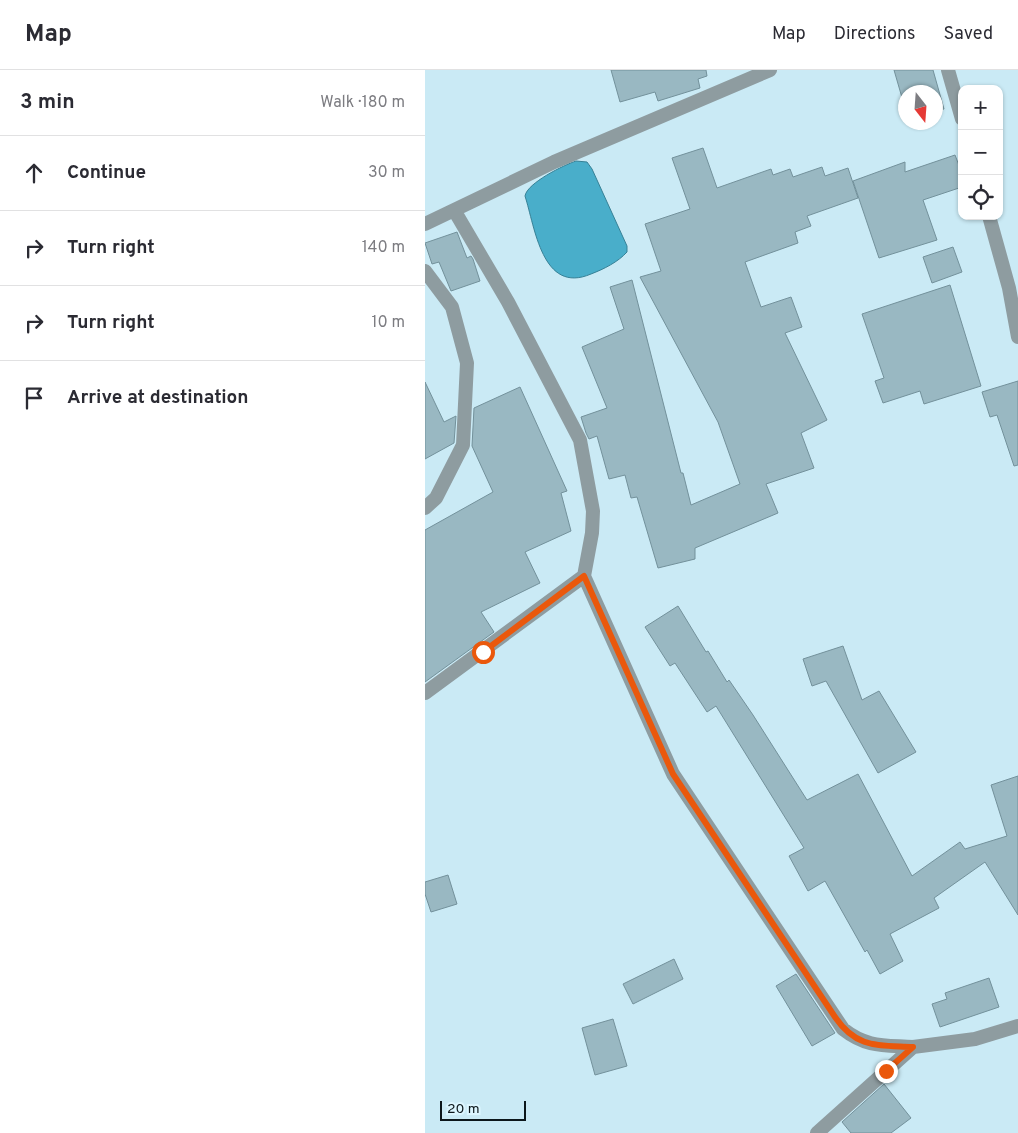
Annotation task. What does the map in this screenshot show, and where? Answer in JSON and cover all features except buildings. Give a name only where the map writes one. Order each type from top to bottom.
[{"type":"street","points":[[425,224],[563,158],[770,70]]},
{"type":"street","points":[[948,70],[958,105]]},
{"type":"street","points":[[454,210],[508,302],[580,440],[593,511],[592,533],[584,576],[673,774],[838,1022],[857,1040],[874,1045],[913,1047],[975,1039],[1018,1026]]},
{"type":"street","points":[[990,220],[1009,288],[1018,337]]},
{"type":"street","points":[[425,270],[452,307],[467,363],[463,445],[436,498],[425,508]]},
{"type":"street","points":[[425,693],[584,576]]},
{"type":"street","points":[[817,1133],[913,1047]]},
{"type":"water","points":[[576,161],[587,162],[592,169],[627,246],[627,252],[606,267],[591,274],[575,278],[561,275],[551,267],[543,254],[537,240],[525,196],[527,191],[539,180],[555,170]]},
{"type":"route","points":[[483,652],[584,576],[673,774],[843,1029],[857,1040],[874,1045],[913,1047],[886,1071]]}]
